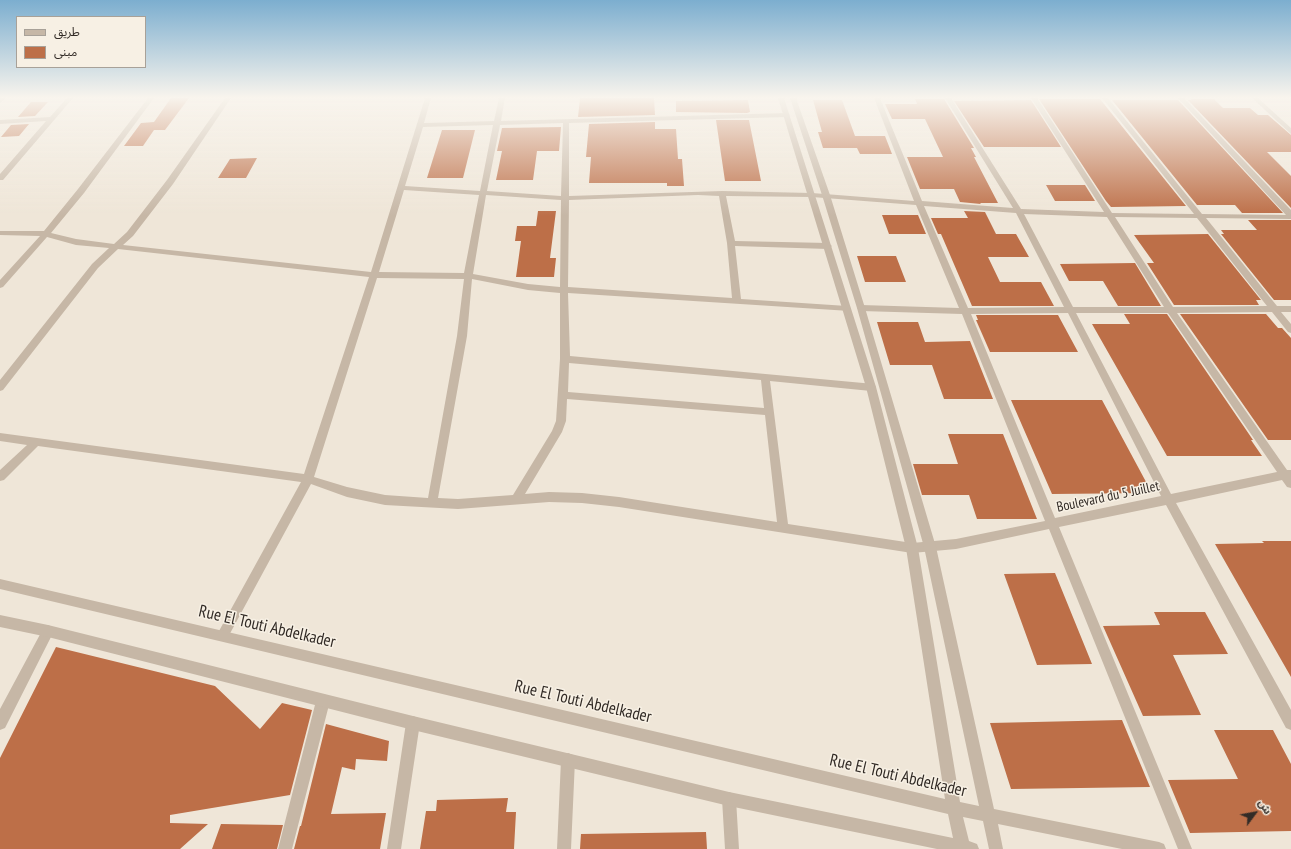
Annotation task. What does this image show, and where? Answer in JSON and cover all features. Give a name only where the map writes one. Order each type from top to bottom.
[{"type":"street","points":[[0,178],[35,138]]},
{"type":"street","points":[[0,285],[46,234],[121,138]]},
{"type":"street","points":[[0,387],[95,266],[130,234],[170,182],[201,138]]},
{"type":"street","points":[[223,635],[308,479],[374,275],[416,138]]},
{"type":"street","points":[[432,503],[462,336],[468,276],[495,138]]},
{"type":"street","points":[[516,499],[557,432],[561,421],[565,359],[564,290],[566,138]]},
{"type":"street","points":[[0,620],[413,724],[729,799],[966,848],[954,808],[912,548],[871,387],[794,138]]},
{"type":"street","points":[[806,138],[861,308],[930,547],[996,849]]},
{"type":"street","points":[[893,138],[1185,849]]},
{"type":"street","points":[[973,138],[1019,211],[1168,499],[1291,723]]},
{"type":"street","points":[[1060,138],[1171,310],[1289,478]]},
{"type":"street","points":[[1137,138],[1291,330]]},
{"type":"street","points":[[1218,138],[1291,216]]},
{"type":"street","points":[[401,188],[565,198],[722,193],[826,195],[1019,211],[1200,217],[1291,216]]},
{"type":"street","points":[[722,193],[732,243],[737,302]]},
{"type":"street","points":[[0,233],[46,234],[60,239],[76,242],[374,275],[468,276],[528,286],[564,290],[847,309]]},
{"type":"street","points":[[732,243],[828,246]]},
{"type":"street","points":[[861,308],[965,311],[1291,308]]},
{"type":"street","points":[[565,359],[871,387]]},
{"type":"street","points":[[765,378],[782,527]]},
{"type":"street","points":[[562,395],[769,412]]},
{"type":"street","name":"Boulevard du 5 Juillet","points":[[0,437],[308,479],[347,492],[385,500],[458,504],[549,497],[582,498],[619,502],[912,548],[956,544],[1053,525],[1168,499],[1289,478]]},
{"type":"street","points":[[0,477],[36,442]]},
{"type":"street","name":"Rue El Touti Abdelkader","points":[[0,584],[223,635],[954,808],[1159,849]]},
{"type":"street","points":[[0,723],[48,631]]},
{"type":"street","points":[[285,849],[323,701]]},
{"type":"street","points":[[394,849],[413,724]]},
{"type":"street","points":[[564,849],[568,760]]},
{"type":"street","points":[[729,799],[732,849]]},
{"type":"building","points":[[130,138],[149,138],[143,146],[124,146]]},
{"type":"building","points":[[440,138],[473,138],[463,178],[427,178]]},
{"type":"building","points":[[500,138],[560,138],[559,151],[537,151],[533,180],[496,180],[502,151],[497,151]]},
{"type":"building","points":[[588,138],[677,138],[678,159],[682,159],[684,186],[667,186],[667,183],[589,183],[591,157],[586,157]]},
{"type":"building","points":[[719,138],[752,138],[761,181],[725,181]]},
{"type":"building","points":[[820,138],[886,138],[892,154],[860,154],[857,148],[823,148]]},
{"type":"building","points":[[934,138],[968,138],[974,148],[971,148],[976,157],[974,157],[998,203],[980,203],[981,204],[960,202],[954,189],[920,189],[907,157],[943,157]]},
{"type":"building","points":[[978,138],[1055,138],[1061,147],[984,147]]},
{"type":"building","points":[[1064,138],[1131,138],[1186,206],[1111,207]]},
{"type":"building","points":[[1142,138],[1213,138],[1283,213],[1242,213],[1235,205],[1197,205]]},
{"type":"building","points":[[1224,138],[1291,138],[1291,152],[1267,152],[1291,176],[1291,208]]},
{"type":"building","points":[[257,158],[246,178],[218,178],[230,159]]},
{"type":"building","points":[[1046,185],[1085,185],[1095,201],[1055,201]]},
{"type":"building","points":[[538,211],[556,211],[550,258],[556,258],[554,277],[516,277],[521,241],[515,241],[517,226],[536,226]]},
{"type":"building","points":[[964,211],[985,212],[996,234],[1016,234],[1029,257],[988,257],[1000,282],[1041,282],[1054,306],[972,306],[941,234],[938,234],[931,218],[968,218]]},
{"type":"building","points":[[882,215],[918,215],[926,234],[889,234]]},
{"type":"building","points":[[1248,220],[1291,220],[1291,300],[1274,300],[1221,234],[1224,234],[1221,230],[1257,230]]},
{"type":"building","points":[[1208,234],[1261,300],[1256,300],[1259,305],[1174,305],[1147,263],[1154,263],[1134,235]]},
{"type":"building","points":[[857,256],[896,256],[906,282],[865,282]]},
{"type":"building","points":[[1135,263],[1161,306],[1118,306],[1103,281],[1069,281],[1060,264]]},
{"type":"building","points":[[1124,314],[1167,314],[1253,440],[1251,440],[1262,456],[1167,456],[1092,324],[1130,324]]},
{"type":"building","points":[[1180,314],[1266,314],[1278,328],[1282,328],[1291,338],[1291,440],[1268,440]]},
{"type":"building","points":[[976,315],[1058,315],[1078,352],[990,352],[976,320],[978,320]]},
{"type":"building","points":[[877,322],[918,322],[925,342],[970,341],[993,399],[944,399],[932,365],[890,365]]},
{"type":"building","points":[[1011,400],[1102,400],[1152,493],[1052,494]]},
{"type":"building","points":[[948,434],[1003,434],[1037,519],[977,519],[969,495],[922,495],[913,464],[958,464]]},
{"type":"building","points":[[1262,541],[1291,541],[1291,677],[1215,544],[1264,543]]},
{"type":"building","points":[[1055,573],[1092,664],[1037,665],[1004,574]]},
{"type":"building","points":[[1154,612],[1205,612],[1228,654],[1173,655],[1201,715],[1143,716],[1103,626],[1160,625]]},
{"type":"building","points":[[56,647],[215,686],[260,729],[282,703],[312,710],[290,795],[170,815],[170,823],[208,824],[180,849],[0,849],[0,758]]},
{"type":"building","points":[[1122,720],[1150,787],[1011,789],[990,723]]},
{"type":"building","points":[[326,724],[389,741],[387,761],[356,759],[355,770],[342,767],[331,814],[386,813],[380,849],[294,849]]},
{"type":"building","points":[[1214,730],[1273,730],[1291,764],[1291,831],[1190,833],[1168,780],[1238,779]]},
{"type":"building","points":[[508,798],[506,812],[516,812],[514,849],[420,849],[426,811],[436,811],[437,800]]},
{"type":"building","points":[[221,824],[283,825],[277,849],[212,849]]},
{"type":"building","points":[[706,832],[707,849],[580,849],[581,834]]}]
